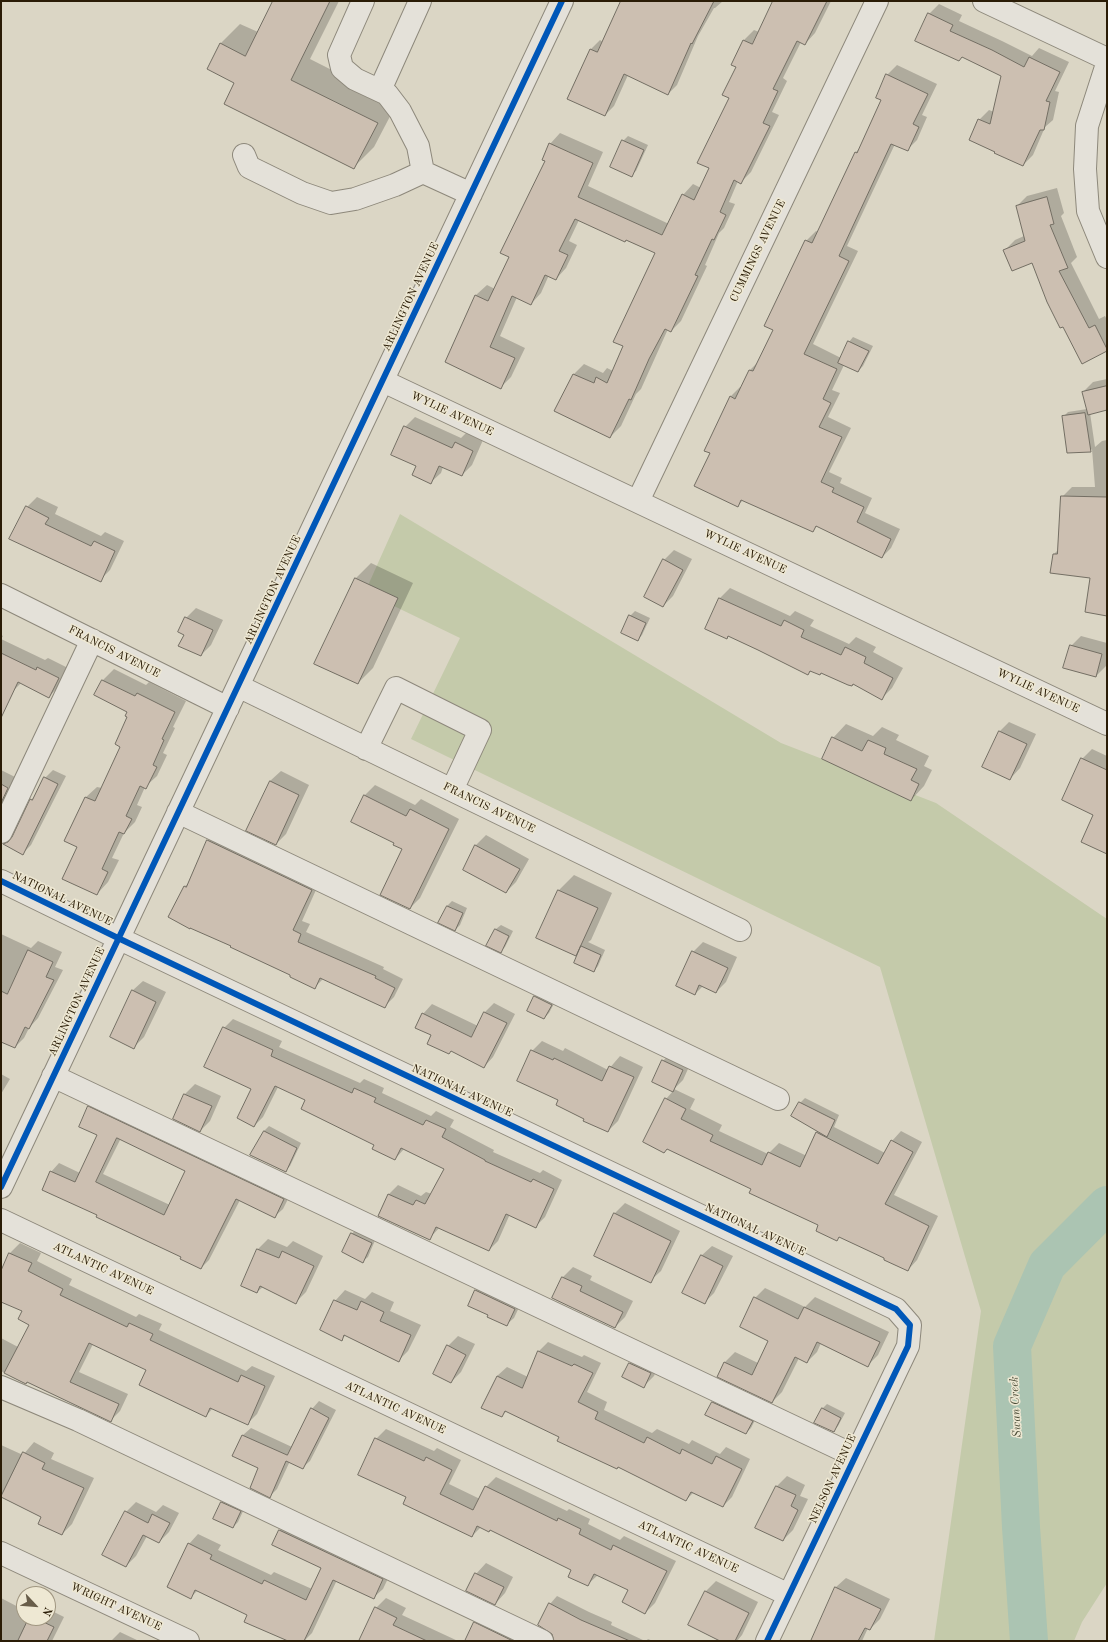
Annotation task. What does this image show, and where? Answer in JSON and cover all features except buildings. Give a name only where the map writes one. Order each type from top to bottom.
[{"type":"street","points":[[363,1],[339,55],[342,68],[356,79],[387,94],[400,111],[418,146],[423,172]]},
{"type":"street","points":[[380,90],[420,1]]},
{"type":"street","name":"ARLINGTON AVENUE","points":[[1,1187],[562,1]]},
{"type":"street","name":"CUMMINGS AVENUE","points":[[638,502],[877,1]]},
{"type":"street","points":[[984,1],[1107,59]]},
{"type":"street","points":[[1107,64],[1087,126],[1085,169],[1088,211],[1107,257]]},
{"type":"street","points":[[244,155],[249,167],[302,193],[331,203],[355,199],[395,185],[423,172],[471,194]]},
{"type":"street","name":"WYLIE AVENUE","points":[[382,381],[1107,724]]},
{"type":"street","name":"FRANCIS AVENUE","points":[[1,595],[228,708]]},
{"type":"street","points":[[1,832],[92,640]]},
{"type":"street","name":"FRANCIS AVENUE","points":[[238,686],[740,930]]},
{"type":"street","points":[[366,749],[396,688],[480,730],[452,790]]},
{"type":"street","points":[[178,812],[778,1099]]},
{"type":"street","name":"NATIONAL AVENUE","points":[[1,880],[118,938],[896,1308],[910,1325]]},
{"type":"street","points":[[53,1076],[855,1456]]},
{"type":"street","name":"ATLANTIC AVENUE","points":[[1,1220],[789,1595]]},
{"type":"street","name":"NELSON AVENUE","points":[[768,1641],[908,1346],[910,1325]]},
{"type":"street","points":[[1,1387],[78,1420],[542,1641]]},
{"type":"street","name":"WRIGHT AVENUE","points":[[1,1553],[188,1641]]},
{"type":"green space","points":[[400,514],[781,743],[936,803],[1107,919],[1107,1583],[1082,1622],[1074,1641],[934,1641],[981,1311],[880,967],[411,739],[460,638],[365,592]]},
{"type":"waterway","name":"Swan Creek","points":[[1029,1641],[1021,1527],[1012,1346],[1047,1265],[1107,1205]]},
{"type":"cycle path","points":[[1,1187],[562,1]]},
{"type":"cycle path","points":[[1,881],[896,1309],[910,1325],[908,1346],[767,1641]]}]
